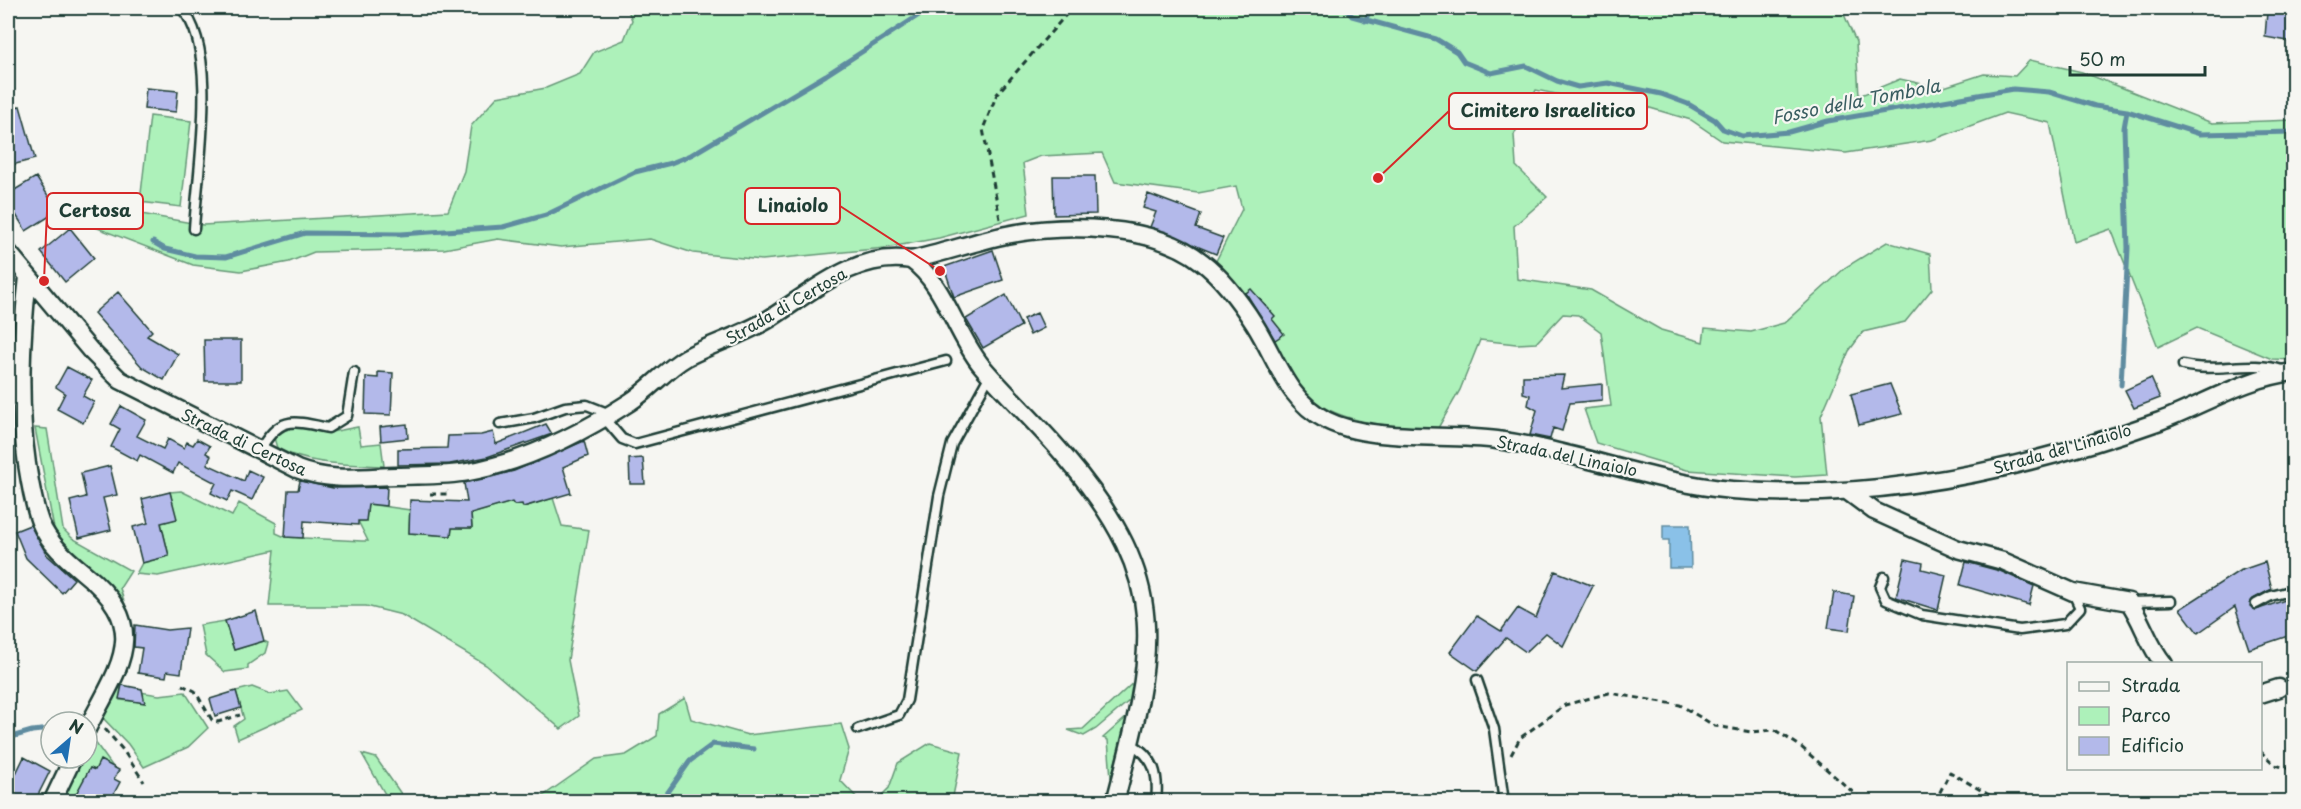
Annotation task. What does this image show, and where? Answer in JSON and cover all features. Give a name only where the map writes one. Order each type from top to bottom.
[{"type":"street","name":"Strada del Linaiolo","points":[[911,260],[1003,236],[1046,229],[1113,231],[1155,240],[1199,259],[1245,310],[1293,393],[1311,410],[1333,423],[1363,430],[1497,440],[1730,490],[1847,491],[1933,482],[2015,464],[2159,421],[2270,376],[2291,372]]},
{"type":"street","name":"Strada di Certosa","points":[[8,252],[90,350],[120,380],[258,451],[308,473],[327,477],[460,473],[491,467],[544,448],[607,416],[646,391],[685,358],[757,326],[839,273],[887,259],[911,260]]},
{"type":"street","points":[[911,260],[929,277],[971,352],[1052,441],[1097,495],[1119,530],[1134,560],[1144,598],[1147,652],[1130,743],[1115,801]]},
{"type":"street","points":[[28,277],[20,399],[36,511],[51,541],[104,593],[118,613],[126,632],[122,657],[96,710]]},
{"type":"street","points":[[1847,491],[1874,511],[1958,549],[2003,561],[2073,592],[2129,602],[2139,616],[2151,648],[2163,662]]},
{"type":"street","points":[[2262,693],[2286,686]]},
{"type":"street","points":[[52,801],[67,770]]},
{"type":"lane","points":[[181,8],[195,27],[204,62],[194,229]]},
{"type":"lane","points":[[500,424],[586,405],[607,416],[618,435],[635,444],[946,361]]},
{"type":"lane","points":[[2183,365],[2217,369],[2259,366],[2291,372]]},
{"type":"lane","points":[[258,451],[269,434],[280,425],[294,420],[328,428],[347,416],[354,372]]},
{"type":"lane","points":[[858,729],[899,715],[907,700],[939,496],[952,444],[990,375]]},
{"type":"lane","points":[[1884,578],[1880,587],[1886,600],[1922,615],[2000,629],[2020,630],[2065,624],[2080,608],[2073,592]]},
{"type":"lane","points":[[2256,604],[2271,596],[2294,590]]},
{"type":"lane","points":[[2129,602],[2171,601]]},
{"type":"lane","points":[[1477,680],[1494,729],[1504,801]]},
{"type":"lane","points":[[1130,743],[1148,755],[1158,782],[1156,801]]},
{"type":"path","points":[[1003,236],[983,129],[997,94],[1072,8]]},
{"type":"path","points":[[182,685],[195,691],[212,720],[218,722],[240,716]]},
{"type":"path","points":[[1501,776],[1520,738],[1565,705],[1609,693],[1680,705],[1716,726],[1751,732],[1775,730],[1800,746],[1864,801]]},
{"type":"path","points":[[99,730],[123,750],[144,782]]},
{"type":"path","points":[[2262,753],[2276,765],[2294,770]]},
{"type":"path","points":[[1935,801],[1950,772],[2001,801]]},
{"type":"green space","points":[[627,8],[1849,8],[1843,12],[1856,42],[1859,96],[1900,79],[1941,88],[1984,74],[2015,76],[2030,60],[2082,72],[2212,123],[2293,120],[2293,360],[2272,359],[2197,328],[2158,347],[2111,229],[2074,242],[2050,123],[2005,113],[1932,140],[1846,153],[1722,141],[1691,120],[1633,103],[1587,100],[1536,90],[1514,135],[1516,166],[1547,197],[1514,226],[1517,279],[1591,290],[1661,330],[1703,342],[1705,328],[1751,332],[1784,323],[1846,267],[1887,242],[1930,254],[1932,289],[1905,322],[1863,332],[1849,351],[1821,416],[1827,475],[1795,477],[1687,470],[1596,443],[1584,409],[1611,406],[1601,332],[1578,315],[1563,314],[1536,343],[1516,344],[1480,340],[1460,390],[1438,428],[1403,427],[1352,419],[1321,406],[1306,396],[1214,265],[1242,209],[1236,186],[1198,193],[1115,182],[1102,153],[1041,156],[1023,163],[1029,214],[939,238],[885,248],[762,260],[693,253],[650,239],[561,247],[498,239],[444,249],[314,252],[289,262],[241,271],[193,265],[92,226],[88,219],[130,212],[203,225],[448,211],[464,171],[471,126],[497,97],[546,88],[580,74],[594,52],[624,40],[632,20]]},
{"type":"green space","points":[[150,116],[191,121],[181,207],[140,202]]},
{"type":"green space","points":[[291,425],[331,432],[358,427],[361,445],[381,443],[384,466],[316,461],[290,454],[277,448],[274,438],[281,428]]},
{"type":"green space","points":[[35,428],[47,429],[63,529],[72,538],[131,571],[120,588],[128,615],[99,577],[68,548],[54,529]]},
{"type":"green space","points":[[181,491],[232,516],[239,503],[276,523],[276,533],[285,537],[362,541],[368,541],[358,521],[366,521],[368,504],[410,510],[409,533],[451,536],[452,528],[472,528],[471,514],[512,502],[522,504],[524,507],[553,498],[562,526],[589,530],[568,660],[579,716],[561,729],[486,665],[402,615],[366,606],[269,606],[275,550],[158,576],[136,574],[142,563],[169,556],[161,523],[176,519],[170,492]]},
{"type":"green space","points":[[225,621],[234,650],[264,641],[268,643],[265,653],[248,665],[248,669],[225,672],[206,655],[200,625]]},
{"type":"green space","points":[[119,680],[125,686],[121,685],[120,700],[132,701],[134,691],[159,695],[185,692],[208,728],[188,747],[144,767],[128,744],[102,717]]},
{"type":"green space","points":[[1136,680],[1130,700],[1096,729],[1084,736],[1068,730],[1083,729]]},
{"type":"green space","points":[[252,687],[270,694],[288,691],[302,710],[238,739],[234,726],[244,719],[236,691]]},
{"type":"green space","points":[[685,698],[691,719],[748,735],[841,724],[849,749],[840,780],[860,801],[540,801],[543,796],[596,759],[626,755],[657,736],[659,714]]},
{"type":"green space","points":[[1128,716],[1111,778],[1108,740],[1103,738]]},
{"type":"green space","points":[[930,743],[962,752],[952,801],[876,801],[889,788],[898,763]]},
{"type":"green space","points":[[99,748],[113,767],[99,769]]},
{"type":"green space","points":[[362,754],[376,758],[406,801],[389,801]]},
{"type":"green space","points":[[76,770],[89,770],[77,794],[86,798],[84,801],[61,802]]},
{"type":"water","points":[[1663,525],[1690,525],[1691,568],[1669,568],[1669,540],[1663,540]]},
{"type":"building","points":[[2282,8],[2294,8],[2294,42],[2265,37],[2267,12],[2281,14]]},
{"type":"building","points":[[146,88],[178,91],[176,112],[144,109]]},
{"type":"building","points":[[20,106],[35,159],[8,166],[8,109]]},
{"type":"building","points":[[1053,176],[1095,176],[1096,214],[1054,215]]},
{"type":"building","points":[[36,177],[58,211],[26,231],[8,202],[8,194]]},
{"type":"building","points":[[1148,194],[1201,214],[1196,228],[1223,238],[1216,254],[1150,227],[1156,212],[1143,208]]},
{"type":"building","points":[[70,228],[94,258],[65,282],[41,252]]},
{"type":"building","points":[[993,250],[1003,280],[954,297],[944,267]]},
{"type":"building","points":[[1251,289],[1275,316],[1272,319],[1284,334],[1275,340],[1246,293]]},
{"type":"building","points":[[118,292],[152,331],[147,336],[178,354],[164,380],[142,367],[94,313]]},
{"type":"building","points":[[1006,295],[1021,326],[983,348],[966,319]]},
{"type":"building","points":[[1037,313],[1044,328],[1030,335],[1023,319]]},
{"type":"building","points":[[204,340],[241,340],[241,381],[205,381]]},
{"type":"building","points":[[67,367],[92,380],[83,396],[94,402],[83,423],[57,409],[65,393],[56,387]]},
{"type":"building","points":[[378,372],[393,373],[391,415],[365,414],[366,377],[378,378]]},
{"type":"building","points":[[1564,375],[1561,388],[1602,384],[1602,400],[1570,403],[1562,431],[1553,428],[1550,439],[1530,435],[1537,410],[1528,405],[1530,395],[1523,393],[1523,376]]},
{"type":"building","points":[[2151,378],[2160,398],[2134,408],[2125,390]]},
{"type":"building","points":[[1890,384],[1902,414],[1859,425],[1851,394]]},
{"type":"building","points":[[121,406],[146,420],[137,436],[163,449],[168,439],[184,448],[187,442],[193,445],[197,439],[210,446],[206,453],[211,456],[207,464],[244,481],[248,470],[263,477],[252,500],[232,491],[227,501],[211,493],[216,483],[178,463],[173,473],[140,455],[137,461],[111,447],[120,429],[111,424]]},
{"type":"building","points":[[407,424],[408,438],[381,441],[380,427]]},
{"type":"building","points":[[546,424],[552,434],[487,457],[450,464],[398,465],[398,449],[447,448],[448,436],[481,435],[493,432],[496,444]]},
{"type":"building","points":[[584,441],[588,456],[563,467],[571,493],[523,507],[522,504],[514,505],[512,502],[471,514],[472,528],[452,528],[451,536],[409,533],[410,500],[467,502],[464,483],[514,471]]},
{"type":"building","points":[[643,458],[645,484],[630,484],[629,459]]},
{"type":"building","points":[[110,466],[117,495],[103,498],[111,530],[79,538],[70,501],[86,497],[81,473]]},
{"type":"building","points":[[300,481],[333,488],[387,487],[386,506],[368,504],[366,521],[358,521],[358,525],[304,521],[303,538],[285,537],[288,490],[298,490]]},
{"type":"building","points":[[170,492],[177,519],[161,523],[169,556],[142,563],[133,527],[148,523],[142,499]]},
{"type":"building","points":[[30,525],[47,555],[74,579],[62,593],[26,558],[15,531]]},
{"type":"building","points":[[1905,559],[1923,563],[1922,569],[1946,575],[1938,610],[1896,597]]},
{"type":"building","points":[[1966,562],[2000,571],[2034,586],[2029,605],[1960,585]]},
{"type":"building","points":[[2265,562],[2272,589],[2253,599],[2250,606],[2256,610],[2294,597],[2294,634],[2249,649],[2235,607],[2198,633],[2180,609],[2239,571]]},
{"type":"building","points":[[1555,571],[1593,586],[1563,646],[1546,633],[1526,652],[1506,638],[1477,671],[1450,652],[1477,616],[1501,631],[1518,608],[1536,618]]},
{"type":"building","points":[[1834,592],[1854,596],[1849,631],[1828,628]]},
{"type":"building","points":[[256,611],[264,641],[234,650],[225,621]]},
{"type":"building","points":[[135,625],[167,630],[187,628],[181,673],[167,671],[166,677],[138,673],[142,648],[134,647]]},
{"type":"building","points":[[122,685],[142,689],[145,703],[119,699]]},
{"type":"building","points":[[236,691],[241,708],[215,716],[210,699]]},
{"type":"building","points":[[24,757],[39,765],[39,770],[50,771],[35,801],[8,801],[8,790]]},
{"type":"building","points":[[100,760],[119,770],[114,779],[120,782],[110,801],[92,801],[76,794],[89,770],[99,770]]},
{"type":"waterway","points":[[153,242],[165,249],[195,256],[226,257],[305,233],[401,234],[503,227],[546,215],[635,172],[671,163],[691,155],[826,75],[930,8]]},
{"type":"waterway","name":"Fosso della Tombola","points":[[1345,8],[1352,16],[1436,39],[1457,52],[1464,62],[1491,73],[1526,66],[1557,81],[1578,87],[1608,83],[1661,94],[1688,104],[1715,120],[1723,129],[1742,136],[1789,132],[1828,121],[2013,89],[2049,92],[2095,106],[2127,111],[2200,134],[2294,132]]},
{"type":"waterway","points":[[1365,21],[1371,8]]},
{"type":"waterway","points":[[2121,385],[2128,248],[2124,128],[2127,111]]},
{"type":"waterway","points":[[8,738],[39,730]]},
{"type":"waterway","points":[[661,802],[690,761],[713,744],[754,749]]},
{"type":"place","name":"Cimitero Israelitico","points":[[1378,178]]},
{"type":"place","name":"Linaiolo","points":[[940,271]]},
{"type":"place","name":"Certosa","points":[[44,281]]}]
